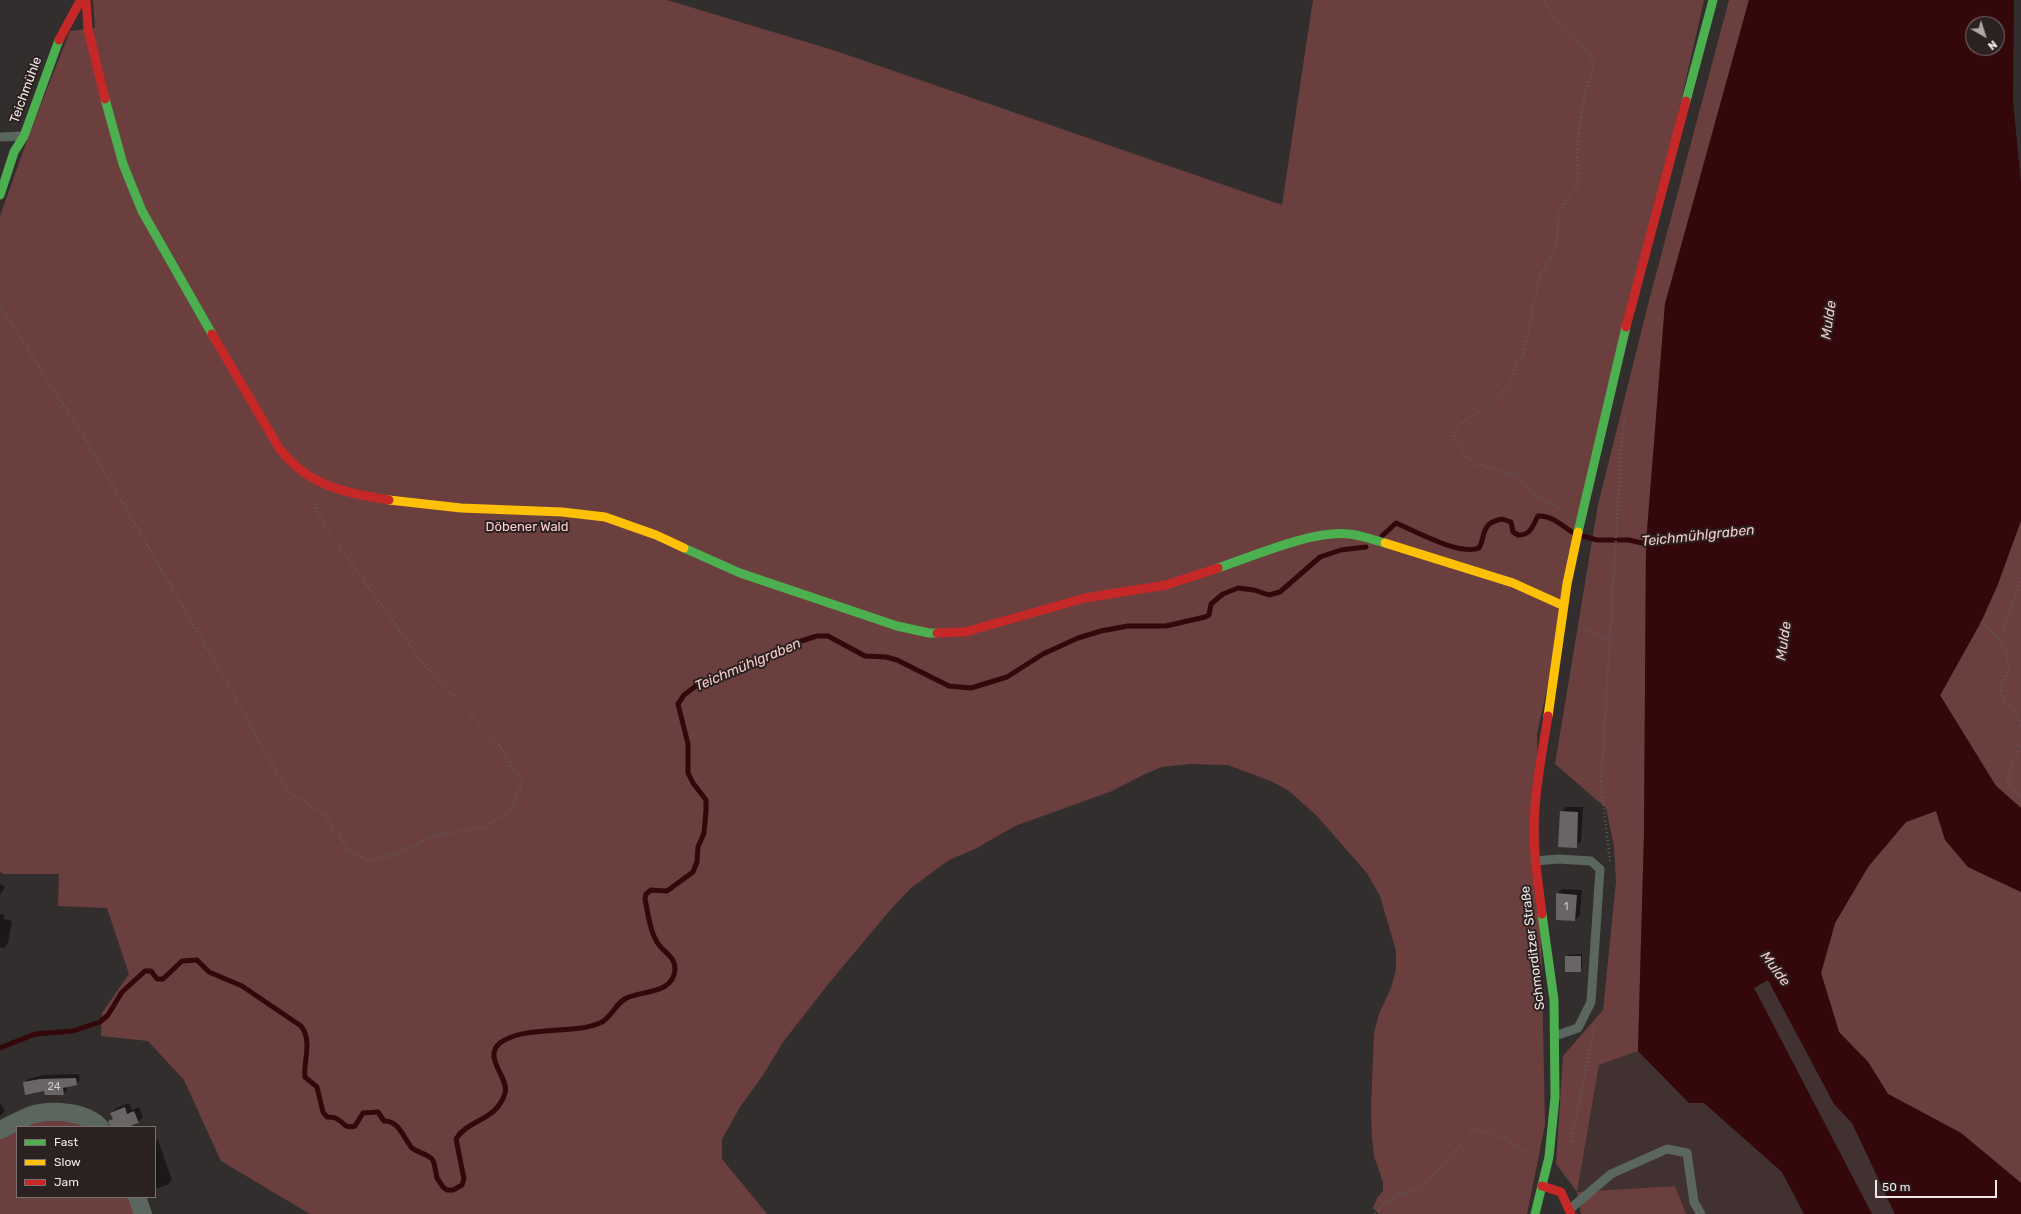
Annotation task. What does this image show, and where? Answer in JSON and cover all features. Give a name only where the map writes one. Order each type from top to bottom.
[{"type":"street","name":"Teichmühle","points":[[0,195],[14,152],[24,136],[60,36],[79,3],[86,0]]},
{"type":"street","points":[[86,0],[88,29],[111,122],[123,164],[142,211],[174,270],[279,448],[289,461],[320,483],[345,492],[366,497],[461,508],[562,512],[605,518],[656,535],[740,573],[897,626],[929,633],[965,632],[1085,598],[1166,585],[1295,542],[1325,535],[1349,534],[1385,543],[1513,583],[1564,606]]},
{"type":"street","name":"Schmorditzer Straße","points":[[1535,1214],[1547,1167],[1555,1097],[1554,1000],[1535,861],[1535,807],[1564,606],[1581,515],[1622,342],[1712,0]]},
{"type":"street","points":[[0,1130],[32,1115],[45,1113],[74,1115],[98,1126]]},
{"type":"street","points":[[1542,1186],[1561,1192],[1571,1212]]},
{"type":"street","points":[[137,1198],[144,1214]]},
{"type":"lane","points":[[0,137],[24,136]]},
{"type":"lane","points":[[1535,861],[1558,859],[1591,861],[1600,869],[1590,1002],[1578,1028],[1554,1036]]},
{"type":"lane","points":[[1571,1212],[1611,1174],[1667,1149],[1687,1153],[1694,1202],[1701,1214]]},
{"type":"path","points":[[1544,0],[1554,17],[1581,44],[1593,64],[1591,78],[1586,87],[1579,129],[1577,153],[1579,179],[1575,189],[1566,199],[1558,216],[1556,245],[1539,280],[1523,356],[1517,364],[1505,389],[1483,409],[1459,426],[1454,437],[1467,457],[1476,464],[1514,475],[1538,496],[1566,512]]},
{"type":"path","points":[[0,306],[80,430],[289,792],[323,813],[348,849],[370,862],[398,853],[437,835],[485,827],[511,810],[522,784],[500,746],[426,666],[322,522],[314,501],[320,483]]},
{"type":"path","points":[[1562,623],[1584,629],[1609,639],[1618,510]]},
{"type":"path","points":[[1999,639],[2021,581]]},
{"type":"path","points":[[1981,622],[1999,639],[2006,652],[2009,670],[2002,685],[2001,696],[2017,716],[2021,726]]},
{"type":"path","points":[[2021,747],[2009,772],[2008,781],[2021,797]]},
{"type":"path","points":[[1375,1214],[1385,1203],[1397,1196],[1424,1186],[1474,1130],[1490,1131],[1508,1140],[1547,1167]]},
{"type":"shaded area","points":[[1768,979],[1834,1104],[1852,1123],[1895,1214],[1872,1214],[1754,988]]},
{"type":"shaded area","points":[[1638,1051],[1689,1103],[1704,1103],[1782,1172],[1804,1214],[1686,1214],[1675,1186],[1577,1192],[1599,1065]]},
{"type":"green space","name":"Döbener Wald","points":[[93,0],[667,0],[836,51],[1282,205],[1313,0],[1704,0],[1537,733],[1545,1125],[1527,1214],[1379,1214],[1373,1208],[1377,1198],[1383,1191],[1383,1182],[1374,1156],[1372,1137],[1371,1108],[1374,1033],[1379,1014],[1391,988],[1396,970],[1396,951],[1380,896],[1367,873],[1317,816],[1289,791],[1273,782],[1228,765],[1190,764],[1162,767],[1112,791],[1015,826],[975,849],[949,860],[911,888],[891,909],[829,983],[783,1042],[763,1075],[740,1107],[722,1139],[722,1159],[767,1214],[310,1214],[221,1161],[184,1080],[148,1041],[101,1036],[102,1013],[129,974],[107,908],[58,906],[59,874],[3,874],[0,871],[0,216],[30,132],[70,31],[95,28]]},
{"type":"green space","points":[[1729,0],[1749,0],[1665,304],[1646,544],[1644,834],[1638,1051],[1599,1065],[1577,1192],[1556,1164],[1563,1056],[1603,1010],[1616,882],[1614,846],[1606,808],[1555,764],[1598,505],[1649,301]]},
{"type":"green space","points":[[2021,516],[2021,808],[1996,786],[1940,696],[1981,622],[1998,584]]},
{"type":"green space","points":[[1936,811],[1946,840],[1968,867],[2021,892],[2021,1183],[1961,1133],[1888,1094],[1868,1062],[1839,1032],[1821,973],[1835,923],[1868,867],[1906,822]]},
{"type":"green space","points":[[32,1115],[92,1126],[16,1126],[16,1198],[137,1198],[144,1214],[0,1214],[0,1130]]},
{"type":"green space","points":[[1675,1186],[1686,1214],[1581,1214],[1577,1192]]},
{"type":"water","name":"Mulde","points":[[1749,0],[2014,0],[2013,101],[2021,183],[2021,521],[1998,584],[1981,622],[1940,695],[1996,786],[2021,808],[2021,892],[1968,867],[1945,840],[1936,811],[1906,822],[1868,867],[1835,923],[1821,973],[1839,1032],[1868,1062],[1888,1094],[1961,1133],[2021,1183],[2021,1214],[1895,1214],[1852,1123],[1834,1104],[1768,980],[1754,988],[1872,1214],[1804,1214],[1782,1172],[1704,1103],[1689,1103],[1638,1051],[1644,834],[1646,544],[1665,304]]},
{"type":"building","points":[[1560,811],[1578,812],[1577,848],[1558,847]]},
{"type":"building","points":[[1556,893],[1577,895],[1575,921],[1556,920]]},
{"type":"building","points":[[1565,956],[1581,956],[1581,972],[1565,972]]},
{"type":"building","points":[[76,1078],[77,1085],[63,1088],[64,1095],[45,1095],[44,1091],[25,1095],[23,1082],[40,1079]]},
{"type":"building","points":[[125,1107],[127,1114],[134,1111],[139,1123],[132,1126],[110,1126],[108,1121],[113,1119],[110,1113]]},
{"type":"waterway","name":"Teichmühlgraben","points":[[1382,536],[1396,523],[1449,546],[1471,550],[1479,548],[1485,530],[1495,521],[1502,519],[1511,522],[1513,532],[1518,535],[1523,535],[1529,532],[1538,516],[1552,519],[1572,532]]},
{"type":"waterway","name":"Teichmühlgraben","points":[[1583,536],[1597,540],[1629,540],[1652,544]]},
{"type":"waterway","name":"Teichmühlgraben","points":[[0,1048],[35,1034],[73,1031],[100,1022],[108,1015],[122,992],[145,971],[151,971],[157,979],[163,979],[182,961],[197,960],[209,972],[242,986],[301,1026],[305,1032],[307,1045],[305,1077],[317,1087],[323,1112],[327,1117],[335,1118],[351,1127],[355,1126],[363,1113],[378,1112],[384,1121],[398,1127],[412,1148],[432,1159],[437,1178],[443,1187],[447,1190],[453,1190],[462,1185],[464,1179],[456,1139],[461,1132],[496,1109],[505,1093],[504,1081],[495,1061],[494,1055],[495,1049],[500,1043],[510,1037],[522,1034],[576,1029],[589,1027],[600,1023],[604,1021],[625,999],[664,987],[670,983],[673,977],[675,965],[670,956],[659,945],[653,935],[645,899],[646,894],[651,890],[667,891],[693,872],[697,862],[698,847],[704,833],[706,800],[693,783],[688,773],[688,744],[678,704],[684,695],[701,682],[730,672],[801,641],[817,636],[828,636],[865,656],[886,657],[897,660],[949,686],[971,688],[1007,677],[1043,654],[1078,638],[1101,631],[1128,626],[1166,626],[1205,617],[1209,615],[1211,604],[1223,594],[1238,588],[1254,590],[1269,595],[1280,592],[1320,557],[1341,550],[1366,547]]},
{"type":"traffic: fast","points":[[1686,101],[1713,0]]},
{"type":"traffic: fast","points":[[0,195],[14,152],[24,136],[59,40]]},
{"type":"traffic: fast","points":[[105,99],[123,164],[142,211],[212,334]]},
{"type":"traffic: fast","points":[[1578,532],[1626,327]]},
{"type":"traffic: fast","points":[[1218,568],[1283,545],[1318,536],[1349,534],[1362,536],[1385,543]]},
{"type":"traffic: fast","points":[[684,548],[740,573],[897,626],[929,633],[937,633]]},
{"type":"traffic: fast","points":[[1535,1214],[1549,1157],[1555,1097],[1554,1000],[1542,914]]},
{"type":"traffic: slow","points":[[389,500],[461,508],[562,512],[605,517],[656,535],[684,548]]},
{"type":"traffic: slow","points":[[1548,716],[1567,584],[1578,532]]},
{"type":"traffic: slow","points":[[1385,543],[1513,583],[1564,606]]},
{"type":"traffic: jam","points":[[59,40],[79,3],[86,0],[88,29],[105,99]]},
{"type":"traffic: jam","points":[[1626,327],[1686,101]]},
{"type":"traffic: jam","points":[[212,334],[279,448],[290,461],[315,479],[328,486],[357,494],[389,500]]},
{"type":"traffic: jam","points":[[937,633],[965,632],[1085,598],[1166,585],[1218,568]]},
{"type":"traffic: jam","points":[[1542,914],[1535,853],[1534,818],[1548,716]]},
{"type":"traffic: jam","points":[[1542,1186],[1561,1192],[1571,1214]]}]
